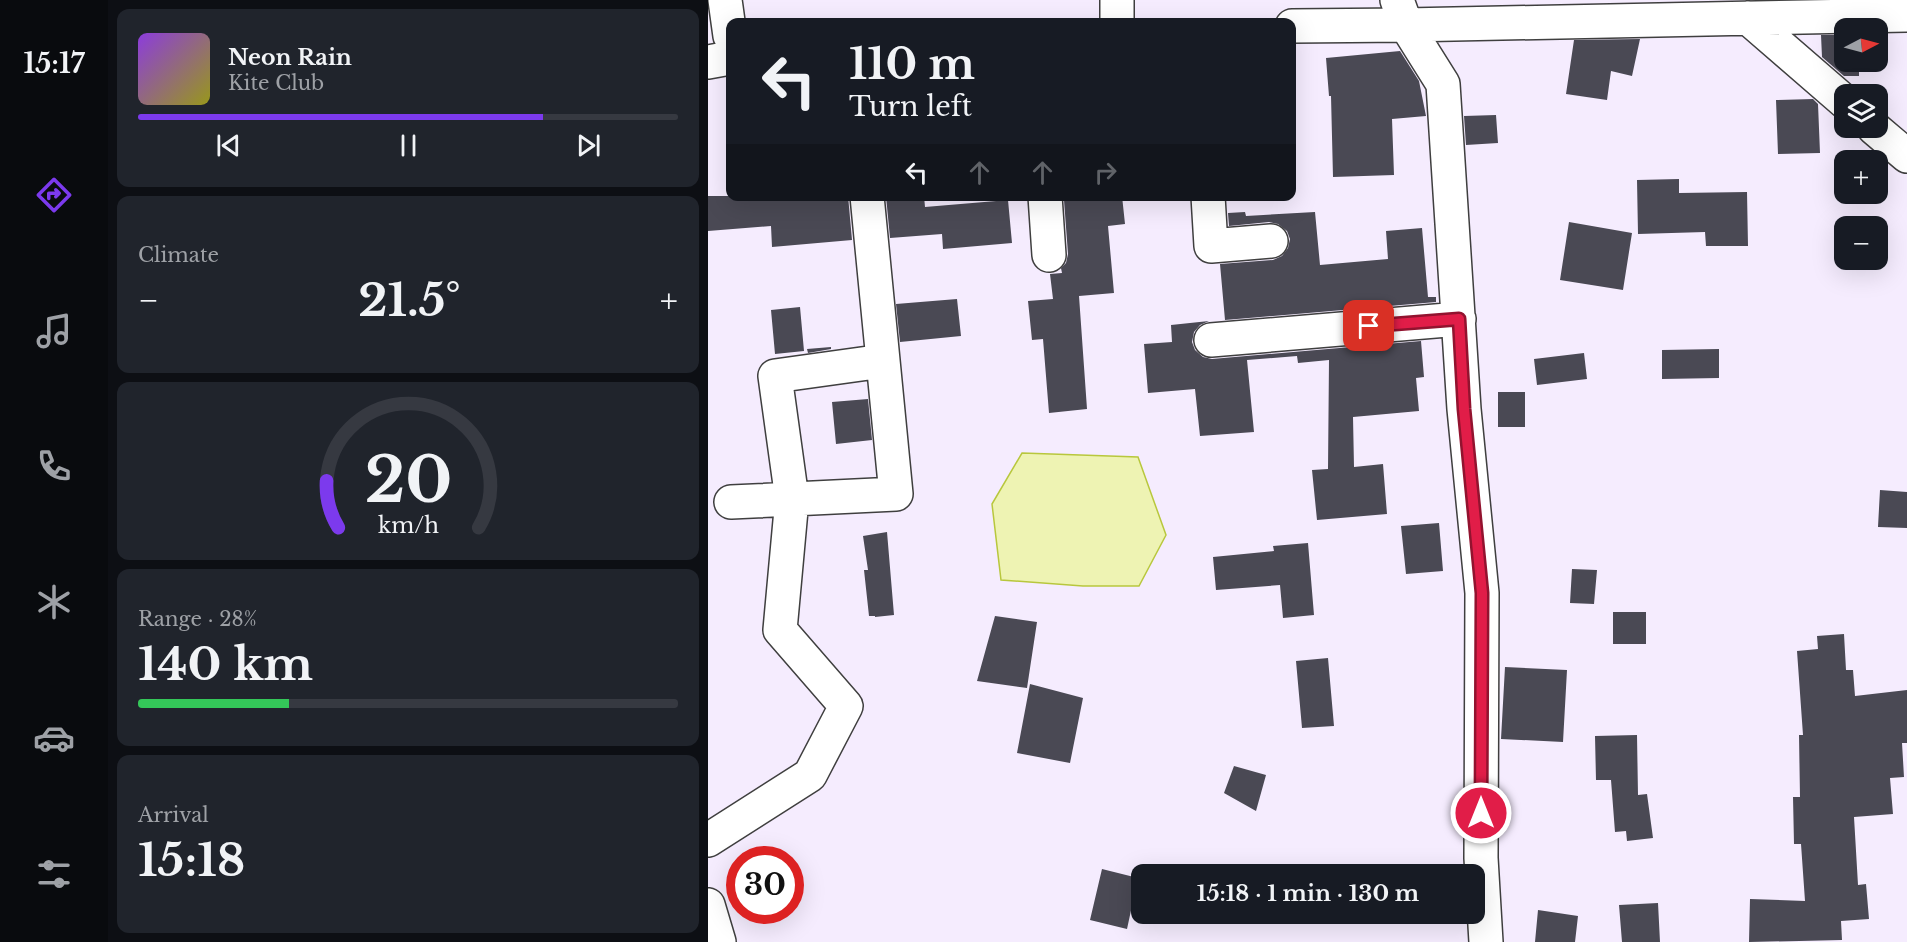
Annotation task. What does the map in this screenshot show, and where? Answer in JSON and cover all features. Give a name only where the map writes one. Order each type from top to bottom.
[{"type":"street","points":[[725,0],[728,18]]},
{"type":"street","points":[[1117,0],[1118,18]]},
{"type":"street","points":[[1296,25],[1364,13],[1402,12],[1627,10],[1748,18],[1907,15]]},
{"type":"street","points":[[1402,12],[1443,84],[1464,409],[1482,593],[1481,858],[1485,942]]},
{"type":"street","points":[[1748,18],[1834,92]]},
{"type":"street","points":[[708,62],[726,59]]},
{"type":"street","points":[[1886,138],[1907,156]]},
{"type":"street","points":[[730,502],[896,494],[867,201]]},
{"type":"street","points":[[1045,201],[1049,255]]},
{"type":"street","points":[[1208,201],[1211,246],[1271,241]]},
{"type":"street","points":[[1210,340],[1459,319]]},
{"type":"street","points":[[708,840],[810,775],[846,706],[780,630],[792,499],[775,376],[883,361]]},
{"type":"street","points":[[708,904],[719,942]]},
{"type":"shaded area","points":[[1022,453],[1138,457],[1166,535],[1139,586],[1083,586],[1001,580],[992,504]]},
{"type":"building","points":[[1821,35],[1834,35],[1834,67],[1822,57]]},
{"type":"building","points":[[1640,39],[1632,76],[1611,71],[1607,100],[1566,94],[1574,40]]},
{"type":"building","points":[[1400,51],[1419,81],[1426,116],[1392,119],[1394,175],[1333,177],[1331,96],[1329,96],[1326,58]]},
{"type":"building","points":[[1839,72],[1859,72],[1859,76],[1844,76]]},
{"type":"building","points":[[1813,99],[1818,104],[1820,153],[1778,154],[1776,100]]},
{"type":"building","points":[[1496,115],[1498,143],[1466,145],[1464,116]]},
{"type":"building","points":[[1679,179],[1679,193],[1747,192],[1748,246],[1706,246],[1705,232],[1638,234],[1637,180]]},
{"type":"building","points":[[708,196],[726,196],[726,201],[848,201],[852,240],[772,247],[771,226],[708,231]]},
{"type":"building","points":[[886,201],[924,201],[925,207],[1008,201],[1012,243],[943,249],[942,234],[890,238]]},
{"type":"building","points":[[1064,201],[1123,201],[1125,224],[1108,226],[1114,293],[1079,296],[1087,409],[1049,413],[1043,339],[1032,340],[1028,301],[1053,299],[1050,274],[1062,273],[1061,268],[1066,263],[1068,254]]},
{"type":"building","points":[[1245,212],[1246,216],[1315,212],[1320,265],[1388,259],[1386,231],[1422,228],[1428,297],[1436,297],[1436,302],[1225,320],[1220,264],[1273,260],[1282,256],[1288,248],[1290,239],[1287,231],[1278,224],[1269,222],[1229,226],[1228,213]]},
{"type":"building","points":[[1569,222],[1632,233],[1623,290],[1560,280]]},
{"type":"building","points":[[957,299],[961,336],[900,342],[896,304]]},
{"type":"building","points":[[800,307],[804,351],[775,354],[771,310]]},
{"type":"building","points":[[1209,321],[1200,325],[1194,332],[1192,342],[1195,350],[1203,357],[1212,359],[1421,341],[1424,377],[1416,378],[1419,411],[1353,417],[1354,467],[1383,464],[1387,514],[1317,520],[1312,470],[1328,469],[1329,360],[1298,363],[1297,356],[1247,360],[1254,432],[1200,436],[1195,389],[1148,393],[1144,344],[1172,342],[1171,325]]},
{"type":"building","points":[[831,347],[831,349],[808,353],[807,349]]},
{"type":"building","points":[[1719,349],[1719,378],[1662,379],[1662,350]]},
{"type":"building","points":[[1584,353],[1587,379],[1537,385],[1534,359]]},
{"type":"building","points":[[1498,392],[1525,392],[1525,427],[1498,427]]},
{"type":"building","points":[[868,399],[872,440],[836,444],[832,402]]},
{"type":"building","points":[[1880,490],[1907,492],[1907,528],[1878,527]]},
{"type":"building","points":[[1439,523],[1443,571],[1406,574],[1401,526]]},
{"type":"building","points":[[887,532],[894,615],[869,616],[864,570],[868,570],[863,536]]},
{"type":"building","points":[[1308,543],[1314,615],[1283,618],[1280,585],[1216,590],[1213,557],[1274,551],[1273,546]]},
{"type":"building","points":[[1572,569],[1597,570],[1594,604],[1570,603]]},
{"type":"building","points":[[1613,612],[1646,612],[1646,644],[1613,644]]},
{"type":"building","points":[[995,616],[1037,622],[1027,688],[977,681]]},
{"type":"building","points":[[1844,634],[1846,670],[1853,670],[1855,696],[1907,690],[1907,743],[1902,743],[1904,777],[1890,778],[1893,814],[1854,817],[1858,885],[1866,884],[1869,919],[1841,921],[1842,940],[1749,942],[1750,899],[1805,901],[1801,844],[1794,844],[1793,797],[1800,797],[1799,735],[1803,735],[1797,651],[1818,649],[1817,636]]},
{"type":"building","points":[[1328,658],[1334,726],[1302,728],[1296,661]]},
{"type":"building","points":[[1505,667],[1567,670],[1563,742],[1501,739]]},
{"type":"building","points":[[1030,684],[1083,698],[1070,763],[1017,753]]},
{"type":"building","points":[[1637,735],[1638,795],[1647,794],[1653,838],[1627,841],[1626,831],[1615,832],[1611,780],[1596,780],[1595,736]]},
{"type":"building","points":[[1234,766],[1266,775],[1256,811],[1224,793]]},
{"type":"building","points":[[1102,869],[1131,876],[1131,910],[1127,929],[1090,920]]},
{"type":"building","points":[[1658,903],[1660,942],[1622,942],[1619,905]]},
{"type":"building","points":[[1538,910],[1578,916],[1575,942],[1535,942]]},
{"type":"route","points":[[1369,326],[1459,319],[1464,409],[1482,593],[1481,813]]}]
